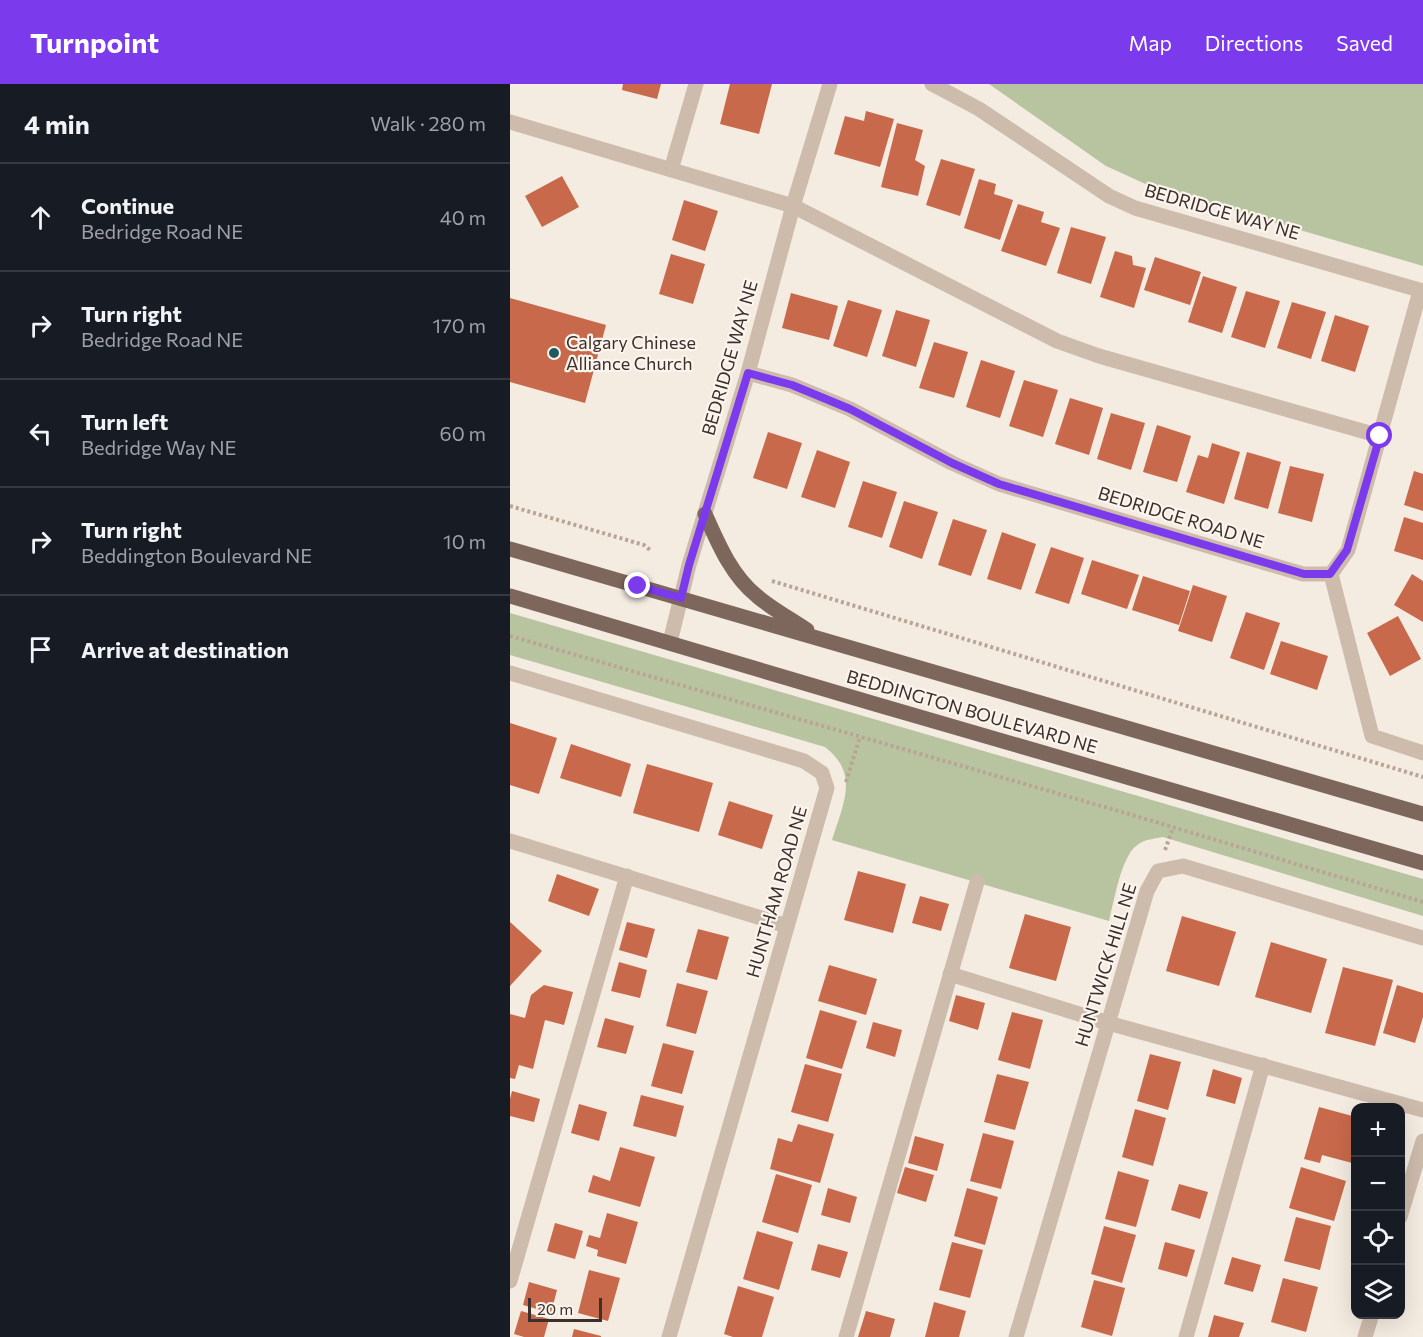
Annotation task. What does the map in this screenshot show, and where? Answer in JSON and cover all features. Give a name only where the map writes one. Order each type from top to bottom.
[{"type":"main road","points":[[705,514],[718,544],[740,580],[757,597],[820,638]]},
{"type":"main road","name":"BEDDINGTON BOULEVARD NE","points":[[510,549],[1423,814]]},
{"type":"main road","name":"BEDDINGTON BOULEVARD NE","points":[[510,596],[1423,863]]},
{"type":"street","points":[[671,170],[696,84]]},
{"type":"street","name":"BEDRIDGE WAY NE","points":[[670,642],[705,514],[748,373],[793,206],[830,84]]},
{"type":"street","name":"BEDRIDGE WAY NE","points":[[932,84],[979,109],[1108,196],[1135,208],[1422,291]]},
{"type":"street","points":[[510,122],[793,206],[1058,340],[1099,356],[1380,436]]},
{"type":"street","points":[[1422,291],[1347,550],[1330,574],[1372,736],[1423,753]]},
{"type":"street","name":"BEDRIDGE ROAD NE","points":[[748,373],[792,385],[850,409],[952,463],[999,484],[1304,574],[1330,574]]},
{"type":"street","name":"HUNTHAM ROAD NE","points":[[510,673],[804,761],[822,773],[827,788],[669,1337]]},
{"type":"street","points":[[510,841],[787,926]]},
{"type":"street","name":"HUNTWICK HILL NE","points":[[1016,1337],[1147,891],[1158,871],[1183,866],[1423,938]]},
{"type":"street","points":[[510,1281],[627,876]]},
{"type":"street","points":[[846,1337],[977,882]]},
{"type":"street","points":[[950,974],[1108,1023],[1423,1110]]},
{"type":"street","points":[[1186,1337],[1263,1065]]},
{"type":"street","points":[[1403,1211],[1423,1141]]},
{"type":"street","points":[[1365,1337],[1370,1319]]},
{"type":"path","points":[[510,506],[644,545],[650,550]]},
{"type":"path","points":[[770,580],[1423,777]]},
{"type":"path","points":[[510,636],[1129,814],[1423,902]]},
{"type":"green space","points":[[989,84],[1423,84],[1423,266],[1150,186],[1106,166]]},
{"type":"green space","points":[[510,613],[1423,879],[1423,916],[1163,837],[1142,842],[1131,852],[1119,880],[1109,921],[832,840],[846,790],[842,768],[836,757],[825,747],[510,655]]},
{"type":"building","points":[[623,84],[661,84],[657,99],[622,90]]},
{"type":"building","points":[[730,84],[772,84],[759,134],[720,124]]},
{"type":"building","points":[[866,111],[894,119],[880,167],[834,154],[845,116],[864,121]]},
{"type":"building","points":[[897,123],[923,130],[915,160],[925,166],[918,196],[881,187]]},
{"type":"building","points":[[941,159],[975,169],[960,216],[926,205]]},
{"type":"building","points":[[562,176],[579,207],[542,227],[525,196]]},
{"type":"building","points":[[979,179],[996,184],[994,194],[1013,200],[1000,240],[964,228]]},
{"type":"building","points":[[684,200],[718,211],[705,251],[672,240]]},
{"type":"building","points":[[1018,204],[1044,212],[1041,222],[1060,228],[1046,266],[1001,251]]},
{"type":"building","points":[[1071,227],[1106,237],[1091,284],[1057,273]]},
{"type":"building","points":[[1115,251],[1132,256],[1133,265],[1146,268],[1134,308],[1100,297]]},
{"type":"building","points":[[671,254],[705,264],[693,304],[659,294]]},
{"type":"building","points":[[1155,257],[1201,272],[1190,305],[1144,290]]},
{"type":"building","points":[[1203,276],[1237,287],[1222,333],[1188,322]]},
{"type":"building","points":[[1246,291],[1280,301],[1265,348],[1231,337]]},
{"type":"building","points":[[791,293],[838,306],[829,340],[782,328]]},
{"type":"building","name":"Calgary Chinese Alliance Church","points":[[510,298],[606,325],[585,403],[510,382]]},
{"type":"building","points":[[848,300],[882,310],[867,357],[833,346]]},
{"type":"building","points":[[1292,302],[1326,312],[1311,359],[1277,348]]},
{"type":"building","points":[[896,310],[930,320],[916,367],[882,356]]},
{"type":"building","points":[[1335,315],[1369,326],[1355,372],[1321,361]]},
{"type":"building","points":[[934,342],[968,352],[954,398],[919,388]]},
{"type":"building","points":[[981,360],[1015,371],[1000,418],[966,407]]},
{"type":"building","points":[[1024,380],[1058,390],[1043,437],[1009,426]]},
{"type":"building","points":[[1070,398],[1103,408],[1089,455],[1055,444]]},
{"type":"building","points":[[1111,413],[1145,423],[1131,470],[1097,459]]},
{"type":"building","points":[[1157,425],[1191,436],[1177,482],[1143,472]]},
{"type":"building","points":[[768,432],[802,443],[787,489],[753,478]]},
{"type":"building","points":[[1212,443],[1240,452],[1224,504],[1186,492],[1198,455],[1208,458]]},
{"type":"building","points":[[817,450],[850,462],[835,508],[801,497]]},
{"type":"building","points":[[1247,452],[1281,462],[1268,509],[1234,499]]},
{"type":"building","points":[[1290,466],[1324,474],[1312,522],[1278,513]]},
{"type":"building","points":[[1414,471],[1423,474],[1423,511],[1404,505]]},
{"type":"building","points":[[863,481],[897,492],[882,538],[848,527]]},
{"type":"building","points":[[904,501],[938,512],[922,559],[889,547]]},
{"type":"building","points":[[1404,517],[1423,523],[1423,560],[1394,551]]},
{"type":"building","points":[[953,519],[987,530],[971,576],[938,565]]},
{"type":"building","points":[[1002,532],[1036,544],[1021,590],[987,579]]},
{"type":"building","points":[[1051,547],[1084,558],[1069,604],[1035,593]]},
{"type":"building","points":[[1092,560],[1139,575],[1127,609],[1081,594]]},
{"type":"building","points":[[1412,574],[1423,581],[1423,622],[1394,605]]},
{"type":"building","points":[[1143,576],[1190,591],[1179,625],[1132,610]]},
{"type":"building","points":[[1193,585],[1227,596],[1212,642],[1178,631]]},
{"type":"building","points":[[1246,612],[1280,623],[1264,670],[1230,658]]},
{"type":"building","points":[[1398,616],[1421,659],[1390,676],[1367,633]]},
{"type":"building","points":[[1281,641],[1328,656],[1317,690],[1270,674]]},
{"type":"building","points":[[510,723],[557,738],[539,794],[510,785]]},
{"type":"building","points":[[571,744],[631,764],[621,797],[560,778]]},
{"type":"building","points":[[647,764],[713,783],[699,832],[633,813]]},
{"type":"building","points":[[729,801],[773,815],[762,849],[718,835]]},
{"type":"building","points":[[858,871],[906,884],[893,933],[844,920]]},
{"type":"building","points":[[557,874],[599,889],[589,916],[548,901]]},
{"type":"building","points":[[920,896],[949,904],[941,931],[912,923]]},
{"type":"building","points":[[1025,914],[1071,927],[1056,981],[1009,968]]},
{"type":"building","points":[[1182,916],[1236,932],[1219,986],[1166,971]]},
{"type":"building","points":[[510,922],[542,951],[510,986]]},
{"type":"building","points":[[627,922],[655,929],[647,958],[619,950]]},
{"type":"building","points":[[698,929],[729,937],[717,980],[686,972]]},
{"type":"building","points":[[1271,942],[1327,959],[1311,1013],[1255,997]]},
{"type":"building","points":[[619,962],[647,970],[640,998],[611,991]]},
{"type":"building","points":[[829,965],[877,979],[866,1015],[818,1001]]},
{"type":"building","points":[[1343,967],[1393,980],[1375,1046],[1325,1033]]},
{"type":"building","points":[[677,983],[708,991],[696,1034],[666,1026]]},
{"type":"building","points":[[544,985],[573,992],[564,1025],[545,1020],[533,1069],[519,1065],[515,1079],[510,1078],[510,1014],[525,1018],[531,995]]},
{"type":"building","points":[[1397,985],[1423,993],[1423,1017],[1415,1043],[1383,1033]]},
{"type":"building","points":[[956,995],[985,1003],[978,1030],[949,1021]]},
{"type":"building","points":[[820,1010],[857,1021],[842,1069],[806,1058]]},
{"type":"building","points":[[1012,1012],[1043,1020],[1030,1069],[998,1060]]},
{"type":"building","points":[[605,1018],[634,1026],[626,1054],[597,1047]]},
{"type":"building","points":[[873,1022],[902,1030],[895,1057],[866,1048]]},
{"type":"building","points":[[663,1043],[694,1051],[682,1094],[651,1086]]},
{"type":"building","points":[[1150,1054],[1181,1062],[1168,1110],[1137,1101]]},
{"type":"building","points":[[805,1064],[842,1074],[828,1122],[791,1112]]},
{"type":"building","points":[[1213,1069],[1242,1078],[1235,1104],[1206,1096]]},
{"type":"building","points":[[997,1074],[1029,1082],[1015,1130],[984,1122]]},
{"type":"building","points":[[512,1091],[540,1099],[534,1122],[510,1116]]},
{"type":"building","points":[[641,1095],[684,1106],[676,1137],[633,1126]]},
{"type":"building","points":[[579,1104],[607,1112],[599,1141],[571,1133]]},
{"type":"building","points":[[1319,1107],[1351,1116],[1351,1163],[1322,1155],[1320,1163],[1304,1159]]},
{"type":"building","points":[[1135,1109],[1166,1118],[1153,1166],[1122,1157]]},
{"type":"building","points":[[798,1124],[834,1134],[820,1183],[770,1169],[778,1138],[792,1142]]},
{"type":"building","points":[[983,1133],[1014,1141],[1001,1189],[970,1181]]},
{"type":"building","points":[[915,1136],[944,1144],[937,1171],[908,1163]]},
{"type":"building","points":[[620,1147],[655,1157],[640,1207],[588,1192],[593,1175],[610,1181]]},
{"type":"building","points":[[905,1167],[934,1175],[926,1202],[897,1193]]},
{"type":"building","points":[[1301,1167],[1346,1181],[1334,1221],[1289,1208]]},
{"type":"building","points":[[1118,1171],[1149,1180],[1136,1227],[1105,1219]]},
{"type":"building","points":[[776,1174],[812,1185],[798,1233],[762,1222]]},
{"type":"building","points":[[1179,1184],[1208,1192],[1200,1219],[1171,1210]]},
{"type":"building","points":[[828,1188],[857,1197],[850,1223],[821,1215]]},
{"type":"building","points":[[967,1188],[998,1197],[985,1245],[954,1236]]},
{"type":"building","points":[[607,1213],[638,1222],[626,1264],[597,1256],[598,1250],[586,1246],[589,1235],[600,1238]]},
{"type":"building","points":[[1296,1217],[1331,1226],[1320,1270],[1284,1261]]},
{"type":"building","points":[[555,1223],[583,1231],[575,1259],[547,1251]]},
{"type":"building","points":[[1104,1226],[1136,1235],[1122,1283],[1091,1274]]},
{"type":"building","points":[[757,1231],[793,1242],[779,1290],[743,1279]]},
{"type":"building","points":[[952,1242],[983,1250],[970,1298],[939,1290]]},
{"type":"building","points":[[1165,1242],[1195,1250],[1187,1277],[1158,1269]]},
{"type":"building","points":[[818,1244],[848,1252],[840,1278],[811,1270]]},
{"type":"building","points":[[1232,1257],[1261,1265],[1253,1292],[1224,1284]]},
{"type":"building","points":[[589,1270],[620,1278],[608,1321],[578,1313]]},
{"type":"building","points":[[1283,1278],[1318,1287],[1306,1332],[1271,1322]]},
{"type":"building","points":[[1094,1280],[1125,1288],[1112,1336],[1081,1327]]},
{"type":"building","points":[[529,1282],[557,1290],[551,1313],[523,1305]]},
{"type":"building","points":[[738,1286],[774,1297],[762,1337],[733,1337],[724,1334]]},
{"type":"building","points":[[934,1302],[966,1311],[959,1337],[925,1337]]},
{"type":"building","points":[[521,1311],[549,1319],[544,1337],[524,1337],[514,1334]]},
{"type":"building","points":[[866,1311],[895,1319],[890,1337],[858,1337]]},
{"type":"building","points":[[1214,1315],[1244,1323],[1239,1337],[1208,1337]]},
{"type":"building","points":[[574,1329],[601,1336],[601,1337],[572,1337]]},
{"type":"place","name":"Calgary Chinese Alliance Church","points":[[554,353]]},
{"type":"route","points":[[638,586],[681,598],[748,373],[792,385],[850,409],[952,463],[999,484],[1304,574],[1330,574],[1347,550],[1380,436]]}]
